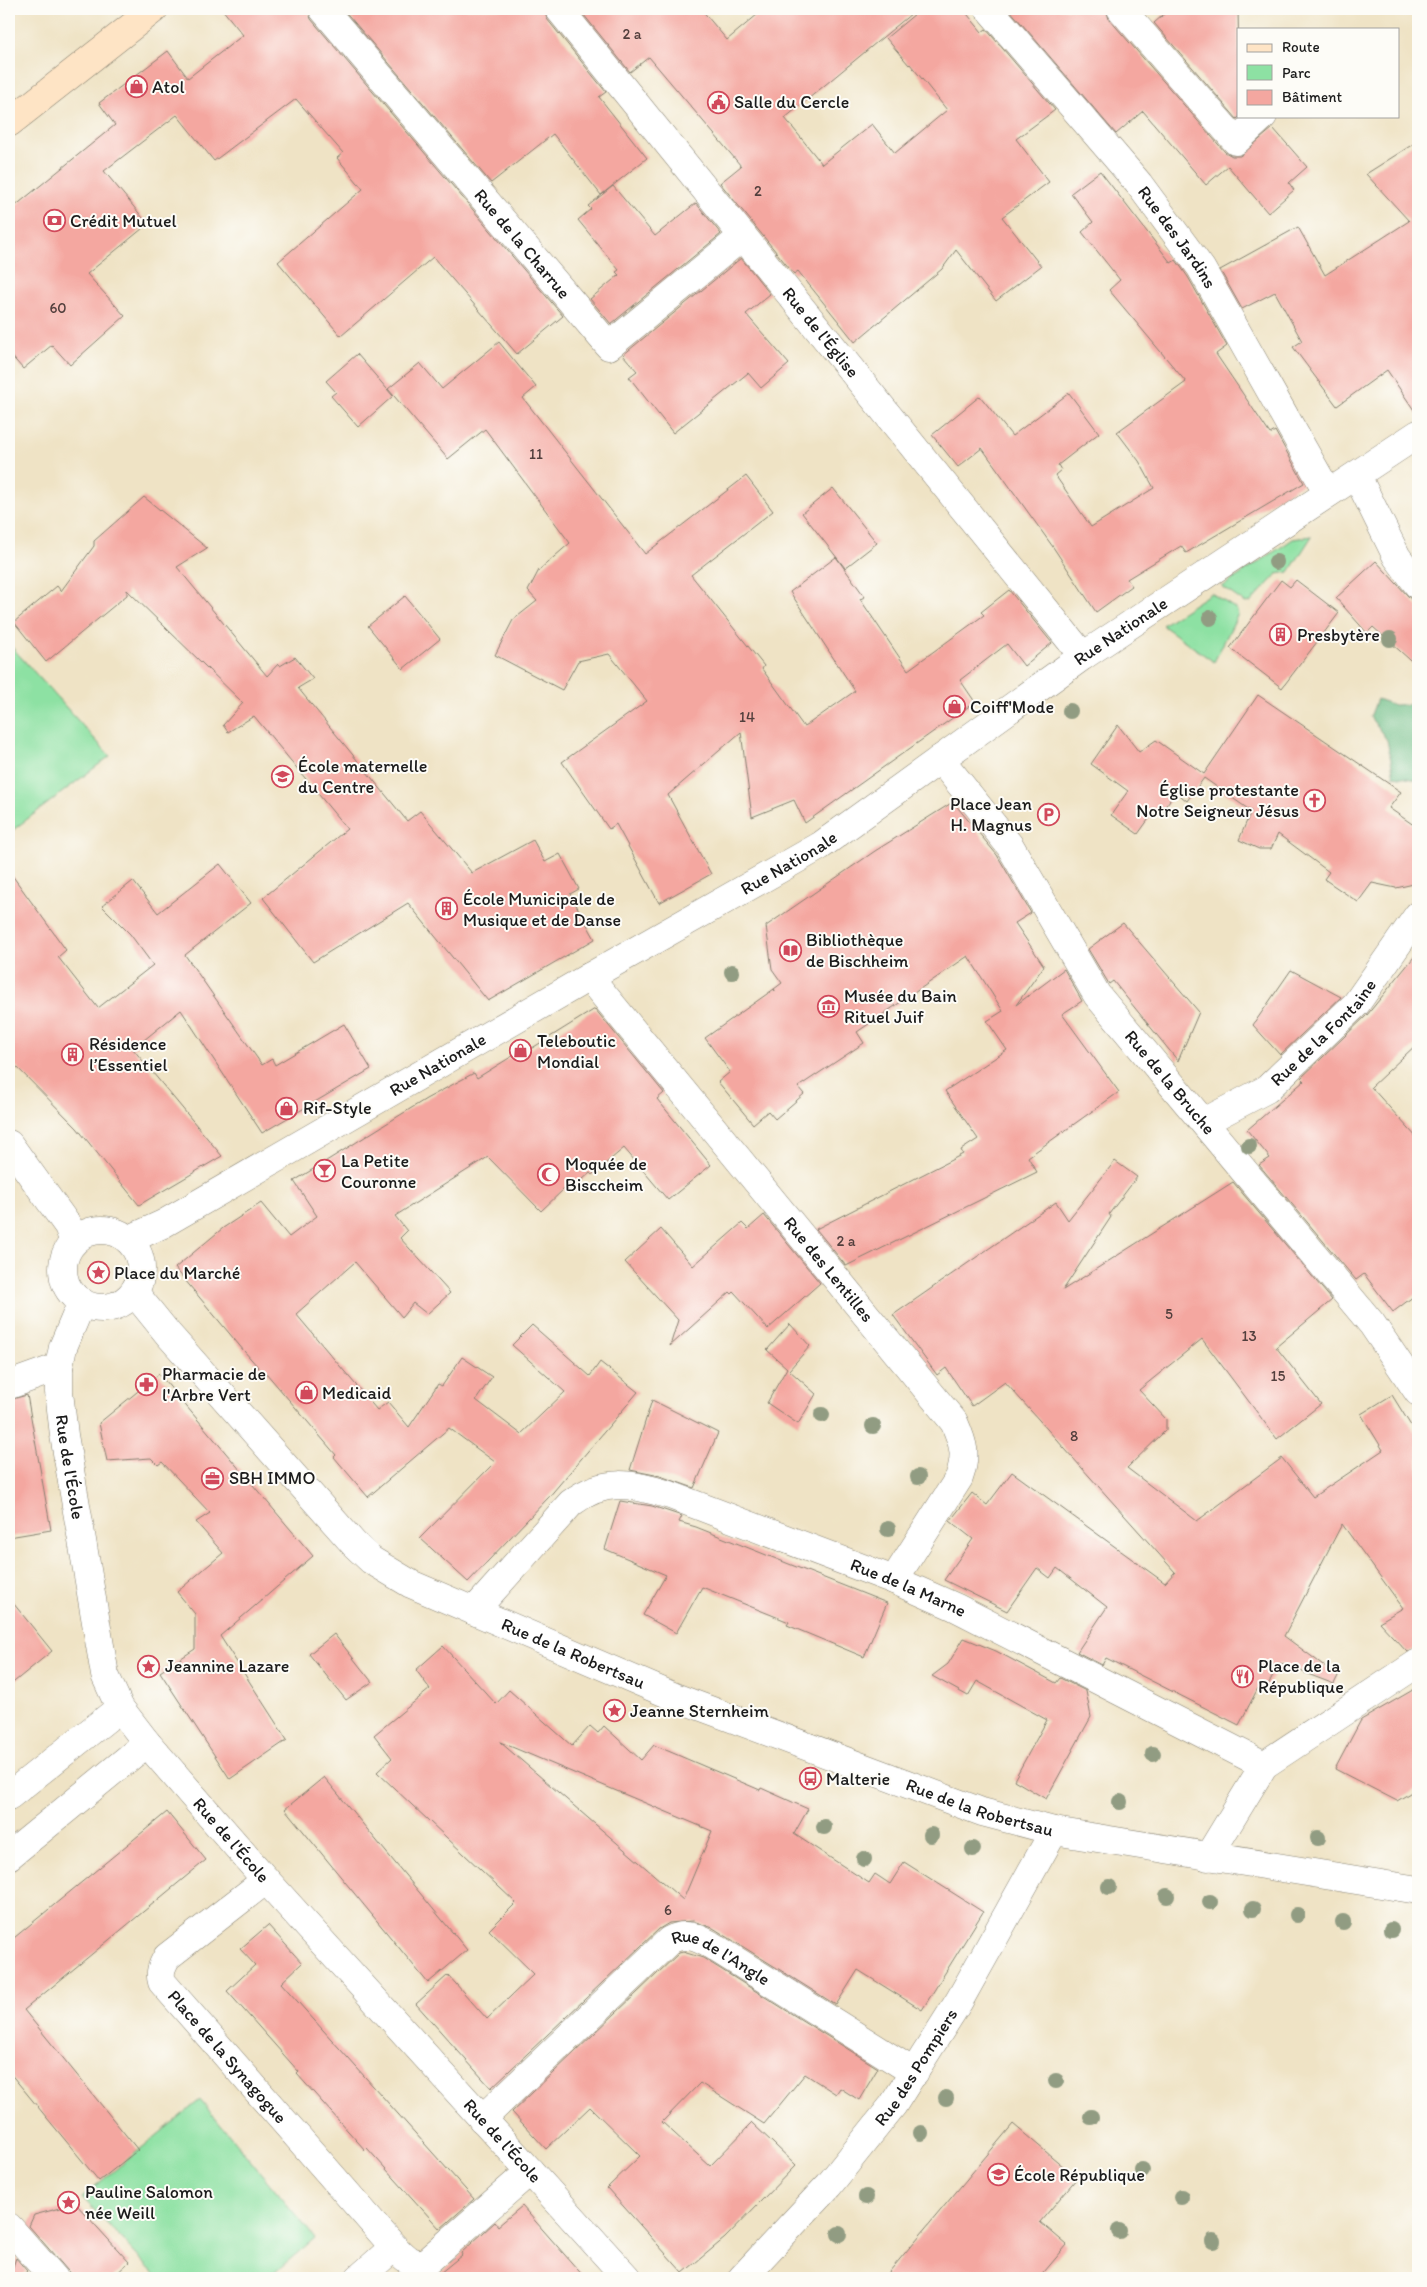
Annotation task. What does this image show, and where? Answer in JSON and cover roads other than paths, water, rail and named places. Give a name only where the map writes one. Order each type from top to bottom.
[{"type":"main road","points":[[9,123],[154,9]]},
{"type":"street","name":"Rue de la Charrue","points":[[323,9],[609,346],[743,236]]},
{"type":"street","name":"Rue de l'Église","points":[[559,9],[1083,656]]},
{"type":"street","name":"Rue des Jardins","points":[[989,9],[1139,184],[1201,268],[1328,493]]},
{"type":"street","points":[[1121,9],[1236,141],[1261,118]]},
{"type":"street","name":"Rue Nationale","points":[[128,1240],[163,1224],[589,976],[820,846],[1083,656],[1418,434]]},
{"type":"street","points":[[1357,476],[1397,556],[1418,585]]},
{"type":"street","name":"Rue de la Bruche","points":[[940,759],[1010,846],[1097,995],[1372,1324],[1418,1392]]},
{"type":"street","name":"Rue de la Fontaine","points":[[1204,1122],[1266,1089],[1356,1004],[1418,915]]},
{"type":"street","name":"Rue des Lentilles","points":[[589,976],[954,1422],[962,1441],[965,1460],[959,1478],[894,1580]]},
{"type":"street","points":[[9,1144],[68,1226],[74,1242]]},
{"type":"street","points":[[103,1230],[116,1233],[128,1240],[140,1259],[139,1281],[134,1292],[116,1306],[104,1308],[82,1302],[66,1284],[64,1271],[65,1259],[74,1242],[90,1232],[103,1230]]},
{"type":"street","name":"Rue de la Robertsau","points":[[134,1292],[168,1334],[370,1560],[410,1584],[675,1697],[804,1747],[982,1812],[1054,1831],[1418,1890]]},
{"type":"street","name":"Rue de l'École","points":[[82,1302],[63,1347],[58,1367],[64,1435],[105,1674],[120,1708],[147,1743],[266,1880],[627,2278]]},
{"type":"street","points":[[9,1385],[58,1367]]},
{"type":"street","name":"Rue de la Marne","points":[[474,1611],[571,1503],[585,1492],[605,1485],[622,1484],[642,1487],[670,1495],[894,1580],[955,1606],[1264,1765]]},
{"type":"street","points":[[1208,1857],[1264,1765],[1418,1663]]},
{"type":"street","points":[[9,1796],[120,1708]]},
{"type":"street","points":[[9,1856],[147,1743]]},
{"type":"street","name":"Rue des Pompiers","points":[[742,2278],[829,2185],[869,2136],[915,2074],[959,2001],[1054,1831]]},
{"type":"street","name":"Place de la Synagogue","points":[[266,1880],[167,1957],[161,1967],[160,1975],[162,1982],[394,2247],[407,2260],[416,2264],[424,2263],[530,2171]]},
{"type":"street","name":"Rue de l'Angle","points":[[482,2119],[670,1940],[680,1935],[697,1937],[711,1945],[915,2074]]},
{"type":"street","points":[[9,2227],[54,2278]]},
{"type":"street","points":[[359,2278],[394,2247]]},
{"type":"place","name":"Atol","points":[[136,87]]},
{"type":"place","name":"Salle du Cercle","points":[[718,102]]},
{"type":"place","name":"Crédit Mutuel","points":[[54,221]]},
{"type":"place","name":"Presbytère","points":[[1281,635]]},
{"type":"place","name":"Coiff'Mode","points":[[954,707]]},
{"type":"place","name":"École maternelle du Centre","points":[[282,776]]},
{"type":"place","name":"Église protestante Notre Seigneur Jésus","points":[[1315,800]]},
{"type":"place","name":"Place Jean H. Magnus","points":[[1048,814]]},
{"type":"place","name":"École Municipale de Musique et de Danse","points":[[447,909]]},
{"type":"place","name":"Bibliothèque de Bischheim","points":[[790,950]]},
{"type":"place","name":"Musée du Bain Rituel Juif","points":[[828,1006]]},
{"type":"place","name":"Teleboutic Mondial","points":[[521,1051]]},
{"type":"place","name":"Résidence l’Essentiel","points":[[73,1054]]},
{"type":"place","name":"Rif-Style","points":[[287,1108]]},
{"type":"place","name":"La Petite Couronne","points":[[325,1171]]},
{"type":"place","name":"Moquée de Bisccheim","points":[[549,1174]]},
{"type":"place","name":"Place du Marché","points":[[98,1273]]},
{"type":"place","name":"Pharmacie de l'Arbre Vert","points":[[146,1384]]},
{"type":"place","name":"Medicaid","points":[[306,1393]]},
{"type":"place","name":"SBH IMMO","points":[[213,1478]]},
{"type":"place","name":"Jeannine Lazare","points":[[149,1666]]},
{"type":"place","name":"Place de la République","points":[[1242,1676]]},
{"type":"place","name":"Jeanne Sternheim","points":[[614,1711]]},
{"type":"place","name":"Malterie","points":[[810,1779]]},
{"type":"place","name":"École République","points":[[998,2175]]},
{"type":"place","name":"Pauline Salomon née Weill","points":[[69,2202]]}]
